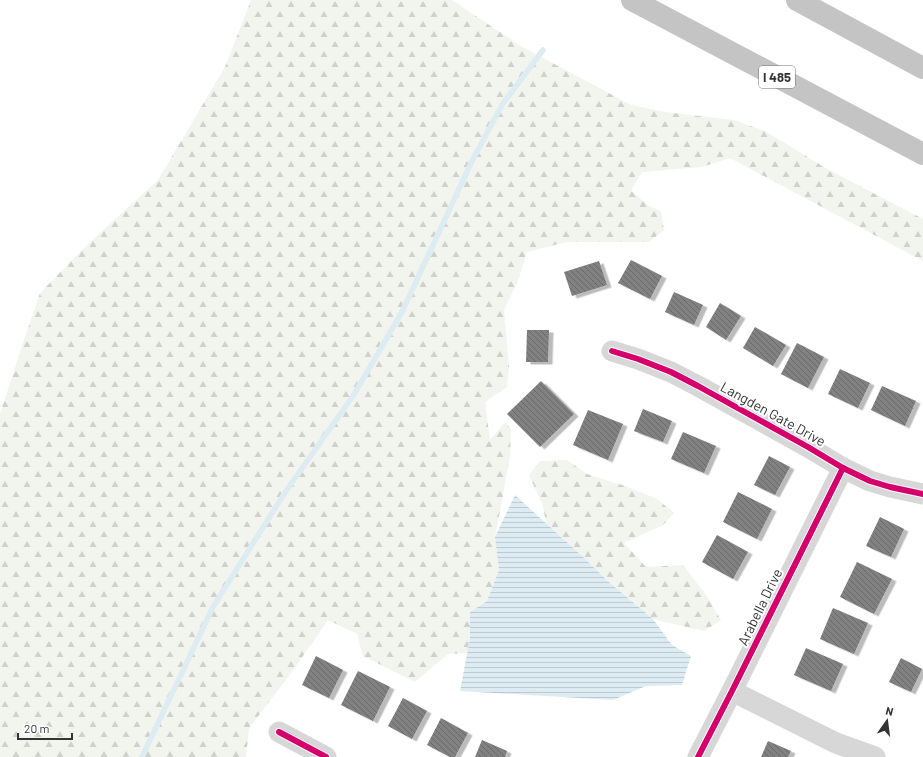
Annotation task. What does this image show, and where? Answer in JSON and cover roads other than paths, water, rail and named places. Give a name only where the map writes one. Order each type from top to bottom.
[{"type":"highway","name":"I 485","points":[[632,0],[923,154]]},
{"type":"highway","points":[[797,0],[923,68]]},
{"type":"street","name":"Langden Gate Drive","points":[[612,351],[638,359],[678,375],[794,439],[843,468],[870,481],[923,494]]},
{"type":"street","name":"Arabella Drive","points":[[698,757],[843,468]]},
{"type":"street","points":[[732,691],[836,743],[875,757]]},
{"type":"street","points":[[279,732],[326,757]]},
{"type":"waterway","points":[[142,757],[213,607],[286,491],[353,396],[402,312],[472,161],[502,105],[543,50]]}]
